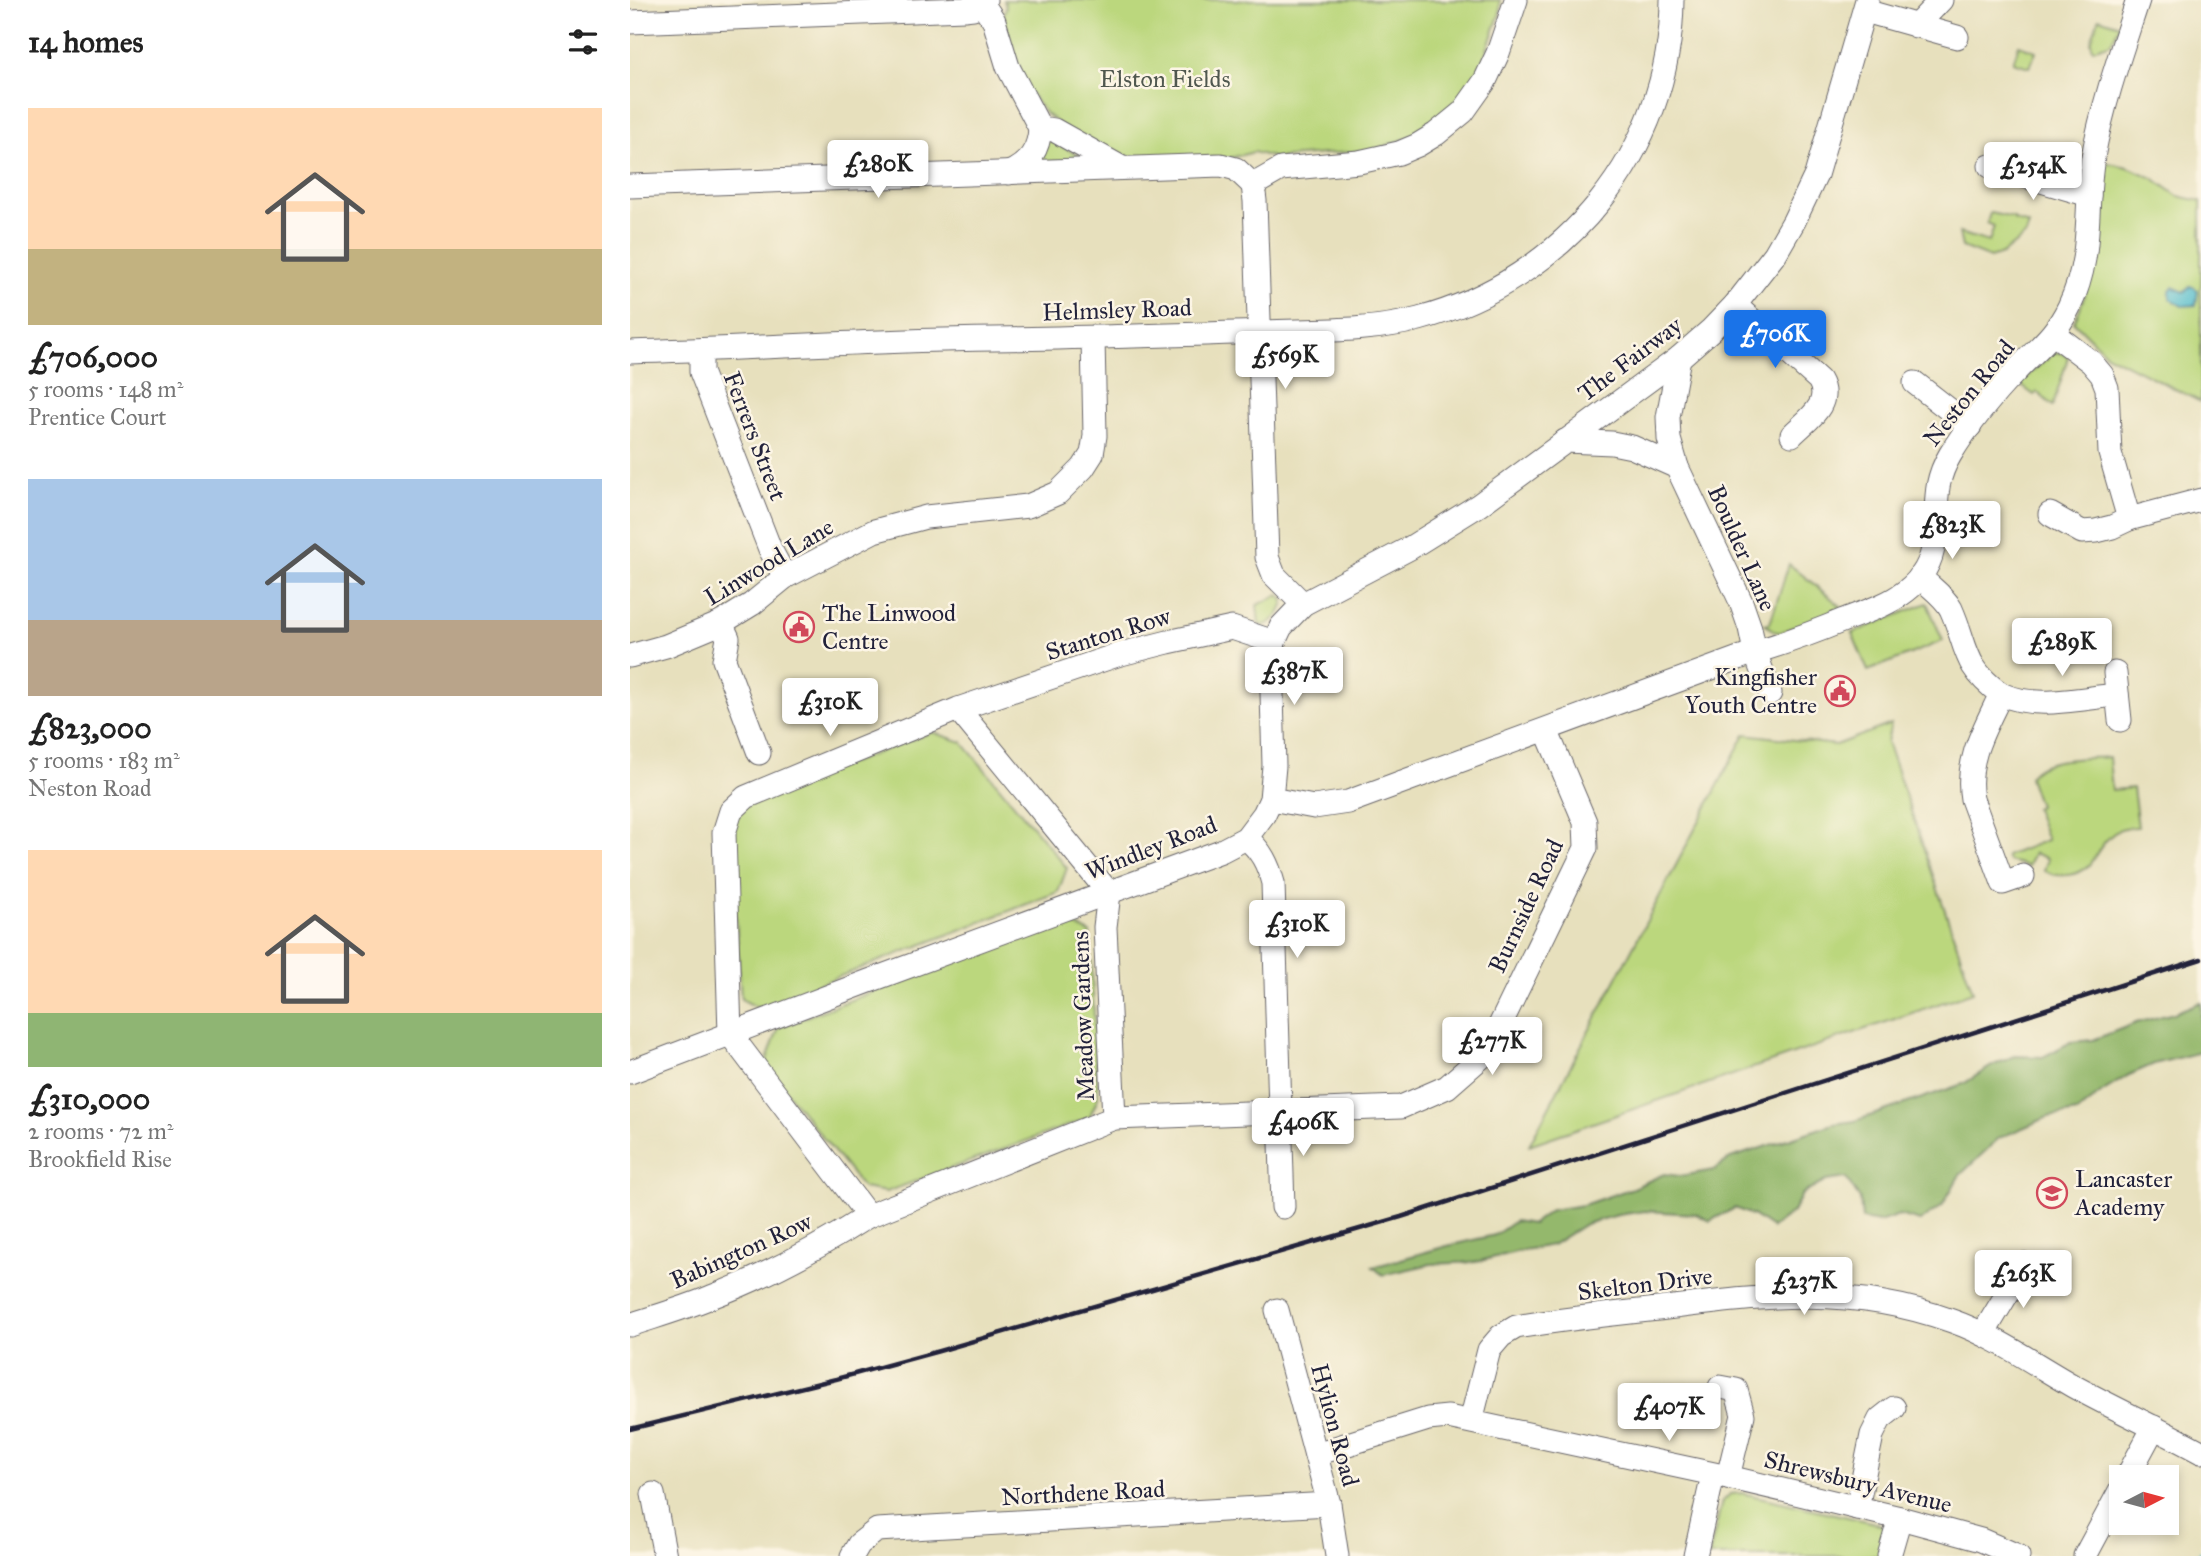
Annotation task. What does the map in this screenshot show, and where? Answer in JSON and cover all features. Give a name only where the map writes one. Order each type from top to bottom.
[{"type":"street","points":[[1253,185],[1281,169],[1359,162],[1399,153],[1436,134],[1463,111],[1485,81],[1498,53],[1516,0]]},
{"type":"street","name":"Helmsley Road","points":[[630,352],[1369,327],[1415,320],[1438,313],[1495,288],[1533,265],[1587,218],[1613,186],[1647,124],[1659,90],[1670,37],[1672,0]]},
{"type":"street","points":[[1916,26],[1941,0]]},
{"type":"street","points":[[2129,519],[2110,453],[2107,388],[2102,375],[2091,362],[2046,341],[2075,292],[2085,259],[2089,195],[2100,123],[2138,0]]},
{"type":"street","points":[[630,22],[954,10],[973,8],[984,2],[994,21],[1008,67],[1040,128],[1037,147],[1027,163],[1009,173]]},
{"type":"street","points":[[1866,6],[1916,26],[1957,37]]},
{"type":"street","name":"The Fairway","points":[[1303,604],[1374,568],[1444,527],[1679,358],[1735,305],[1775,254],[1816,175],[1866,6]]},
{"type":"street","points":[[1040,128],[1054,130],[1125,170]]},
{"type":"street","points":[[630,186],[1221,166],[1236,169],[1253,185],[1261,332],[1267,557],[1275,575],[1303,604],[1281,627],[1274,642],[1270,671],[1274,765],[1271,799],[1314,807],[1348,802],[1755,652]]},
{"type":"street","points":[[1990,166],[2089,195]]},
{"type":"street","points":[[1735,305],[1819,380],[1824,388],[1825,397],[1820,406],[1792,435]]},
{"type":"street","name":"Linwood Lane","points":[[630,656],[666,646],[721,623],[752,604],[785,576],[850,542],[897,524],[958,512],[1028,506],[1058,493],[1083,468],[1092,454],[1095,436],[1093,338]]},
{"type":"street","name":"Neston Road","points":[[1755,652],[1787,643],[1877,608],[1908,590],[1930,561],[1940,473],[1951,453],[2014,372],[2046,341]]},
{"type":"street","name":"Ferrers Street","points":[[701,350],[701,372],[770,549],[785,576]]},
{"type":"street","name":"Boulder Lane","points":[[1679,358],[1668,417],[1677,467],[1741,602],[1770,693]]},
{"type":"street","points":[[1915,383],[1970,426]]},
{"type":"street","name":"Boulder Lane","points":[[1565,441],[1612,443],[1632,447],[1677,467]]},
{"type":"street","points":[[2050,514],[2082,532],[2096,531],[2129,519],[2201,500]]},
{"type":"street","points":[[1920,577],[1951,610],[1971,664],[1980,677],[2001,694],[2029,702],[2116,684],[2120,720]]},
{"type":"street","points":[[721,623],[728,638],[724,660],[759,754]]},
{"type":"street","name":"Stanton Row","points":[[958,709],[1117,656],[1219,630],[1232,628],[1274,642]]},
{"type":"street","points":[[2001,694],[1971,762],[1970,788],[2003,883],[2023,876]]},
{"type":"street","points":[[868,1216],[730,1034],[724,833],[731,811],[746,797],[958,709],[1109,893]]},
{"type":"street","name":"Burnside Road","points":[[1114,1118],[1401,1107],[1447,1087],[1487,1052],[1586,848],[1585,822],[1546,730]]},
{"type":"street","name":"Windley Road","points":[[630,1072],[1221,851],[1246,838],[1265,814],[1271,799]]},
{"type":"street","points":[[1246,838],[1256,846],[1269,865],[1273,883],[1283,1207]]},
{"type":"street","name":"Meadow Gardens","points":[[868,1216],[1114,1118],[1105,928],[1109,893]]},
{"type":"street","name":"Babington Row","points":[[630,1325],[754,1280],[818,1247],[868,1216]]},
{"type":"street","points":[[1983,1334],[2025,1264]]},
{"type":"street","name":"Skelton Drive","points":[[1471,1421],[1489,1350],[1501,1336],[1516,1327],[1751,1297],[1824,1296],[1877,1301],[1925,1311],[1983,1334],[2075,1387],[2201,1451]]},
{"type":"street","name":"Hylion Road","points":[[1277,1310],[1329,1504],[1337,1556]]},
{"type":"street","points":[[1695,1556],[1743,1415],[1736,1390],[1720,1387]]},
{"type":"street","points":[[1857,1508],[1872,1435],[1880,1419],[1894,1408]]},
{"type":"street","name":"Shrewsbury Avenue","points":[[1316,1454],[1428,1419],[1471,1421],[1899,1518],[1981,1540],[2018,1556]]},
{"type":"street","points":[[2133,1465],[2154,1427]]},
{"type":"street","points":[[653,1494],[665,1556]]},
{"type":"street","name":"Northdene Road","points":[[852,1556],[859,1544],[877,1530],[1329,1504]]},
{"type":"street","points":[[2085,1556],[2109,1511]]},
{"type":"street","points":[[1889,1556],[1899,1518]]},
{"type":"green space","name":"Elston Fields","points":[[1004,0],[1500,0],[1500,13],[1483,61],[1467,90],[1430,126],[1410,137],[1374,150],[1275,158],[1254,152],[1230,158],[1130,157],[1103,150],[1077,138],[1046,114],[1025,87],[1003,16],[1006,7]]},
{"type":"green space","points":[[2099,18],[2120,25],[2111,43],[2093,49],[2091,42]]},
{"type":"green space","points":[[2019,45],[2036,51],[2030,67],[2013,62]]},
{"type":"green space","points":[[1046,138],[1082,157],[1082,160],[1039,163]]},
{"type":"green space","points":[[2103,162],[2128,167],[2153,178],[2178,196],[2201,201],[2201,402],[2106,354],[2074,322],[2082,304],[2092,264]]},
{"type":"green space","points":[[1990,213],[2014,218],[2029,225],[2026,235],[2002,254],[1990,258],[1962,247],[1959,233],[1989,242],[1994,226],[1987,223]]},
{"type":"green space","points":[[2053,353],[2068,357],[2053,406],[2037,392],[2034,395],[2019,384]]},
{"type":"green space","points":[[1789,564],[1842,607],[1776,632],[1765,624],[1770,623]]},
{"type":"green space","points":[[1279,595],[1284,599],[1280,612],[1271,622],[1262,626],[1259,624],[1257,605]]},
{"type":"green space","points":[[1927,603],[1943,641],[1868,671],[1852,633]]},
{"type":"green space","points":[[1891,724],[1887,742],[1973,992],[1529,1145],[1745,734],[1836,745]]},
{"type":"green space","points":[[932,732],[962,742],[1067,868],[1058,892],[758,1008],[741,999],[731,836],[738,810],[750,801]]},
{"type":"green space","points":[[2109,757],[2112,790],[2133,788],[2138,827],[2117,831],[2104,843],[2085,869],[2074,874],[2049,873],[2044,870],[2048,859],[2034,853],[2028,866],[2008,861],[2006,856],[2047,840],[2035,808],[2039,806],[2029,777],[2035,770],[2065,760]]},
{"type":"green space","points":[[1064,920],[1090,933],[1098,1098],[1089,1118],[886,1192],[863,1188],[765,1065],[779,1027]]},
{"type":"green space","points":[[2201,1002],[2201,1052],[2154,1064],[2129,1075],[2077,1112],[2048,1117],[1999,1138],[1959,1176],[1942,1206],[1920,1221],[1899,1215],[1879,1222],[1862,1219],[1860,1199],[1846,1178],[1826,1181],[1802,1194],[1793,1212],[1772,1228],[1735,1208],[1710,1221],[1696,1214],[1645,1211],[1585,1224],[1552,1245],[1476,1262],[1431,1264],[1383,1275],[1373,1267],[1495,1235],[1515,1221],[1532,1224],[1551,1210],[1583,1205],[1664,1174],[1680,1176],[1714,1170],[1731,1158],[1833,1124],[1855,1121],[1963,1084],[2014,1056],[2043,1057],[2071,1042],[2093,1040]]},
{"type":"green space","points":[[1741,1493],[1879,1524],[1885,1528],[1888,1538],[1883,1556],[1709,1556],[1722,1501],[1731,1494]]},
{"type":"water","points":[[2191,286],[2198,290],[2196,305],[2182,306],[2170,299],[2170,290],[2173,287],[2184,292]]},
{"type":"railway","points":[[630,1429],[939,1351],[1401,1217],[2201,959]]},
{"type":"place","name":"The Linwood Centre","points":[[799,627]]},
{"type":"place","name":"Kingfisher Youth Centre","points":[[1840,691]]},
{"type":"place","name":"Lancaster Academy","points":[[2052,1193]]}]
